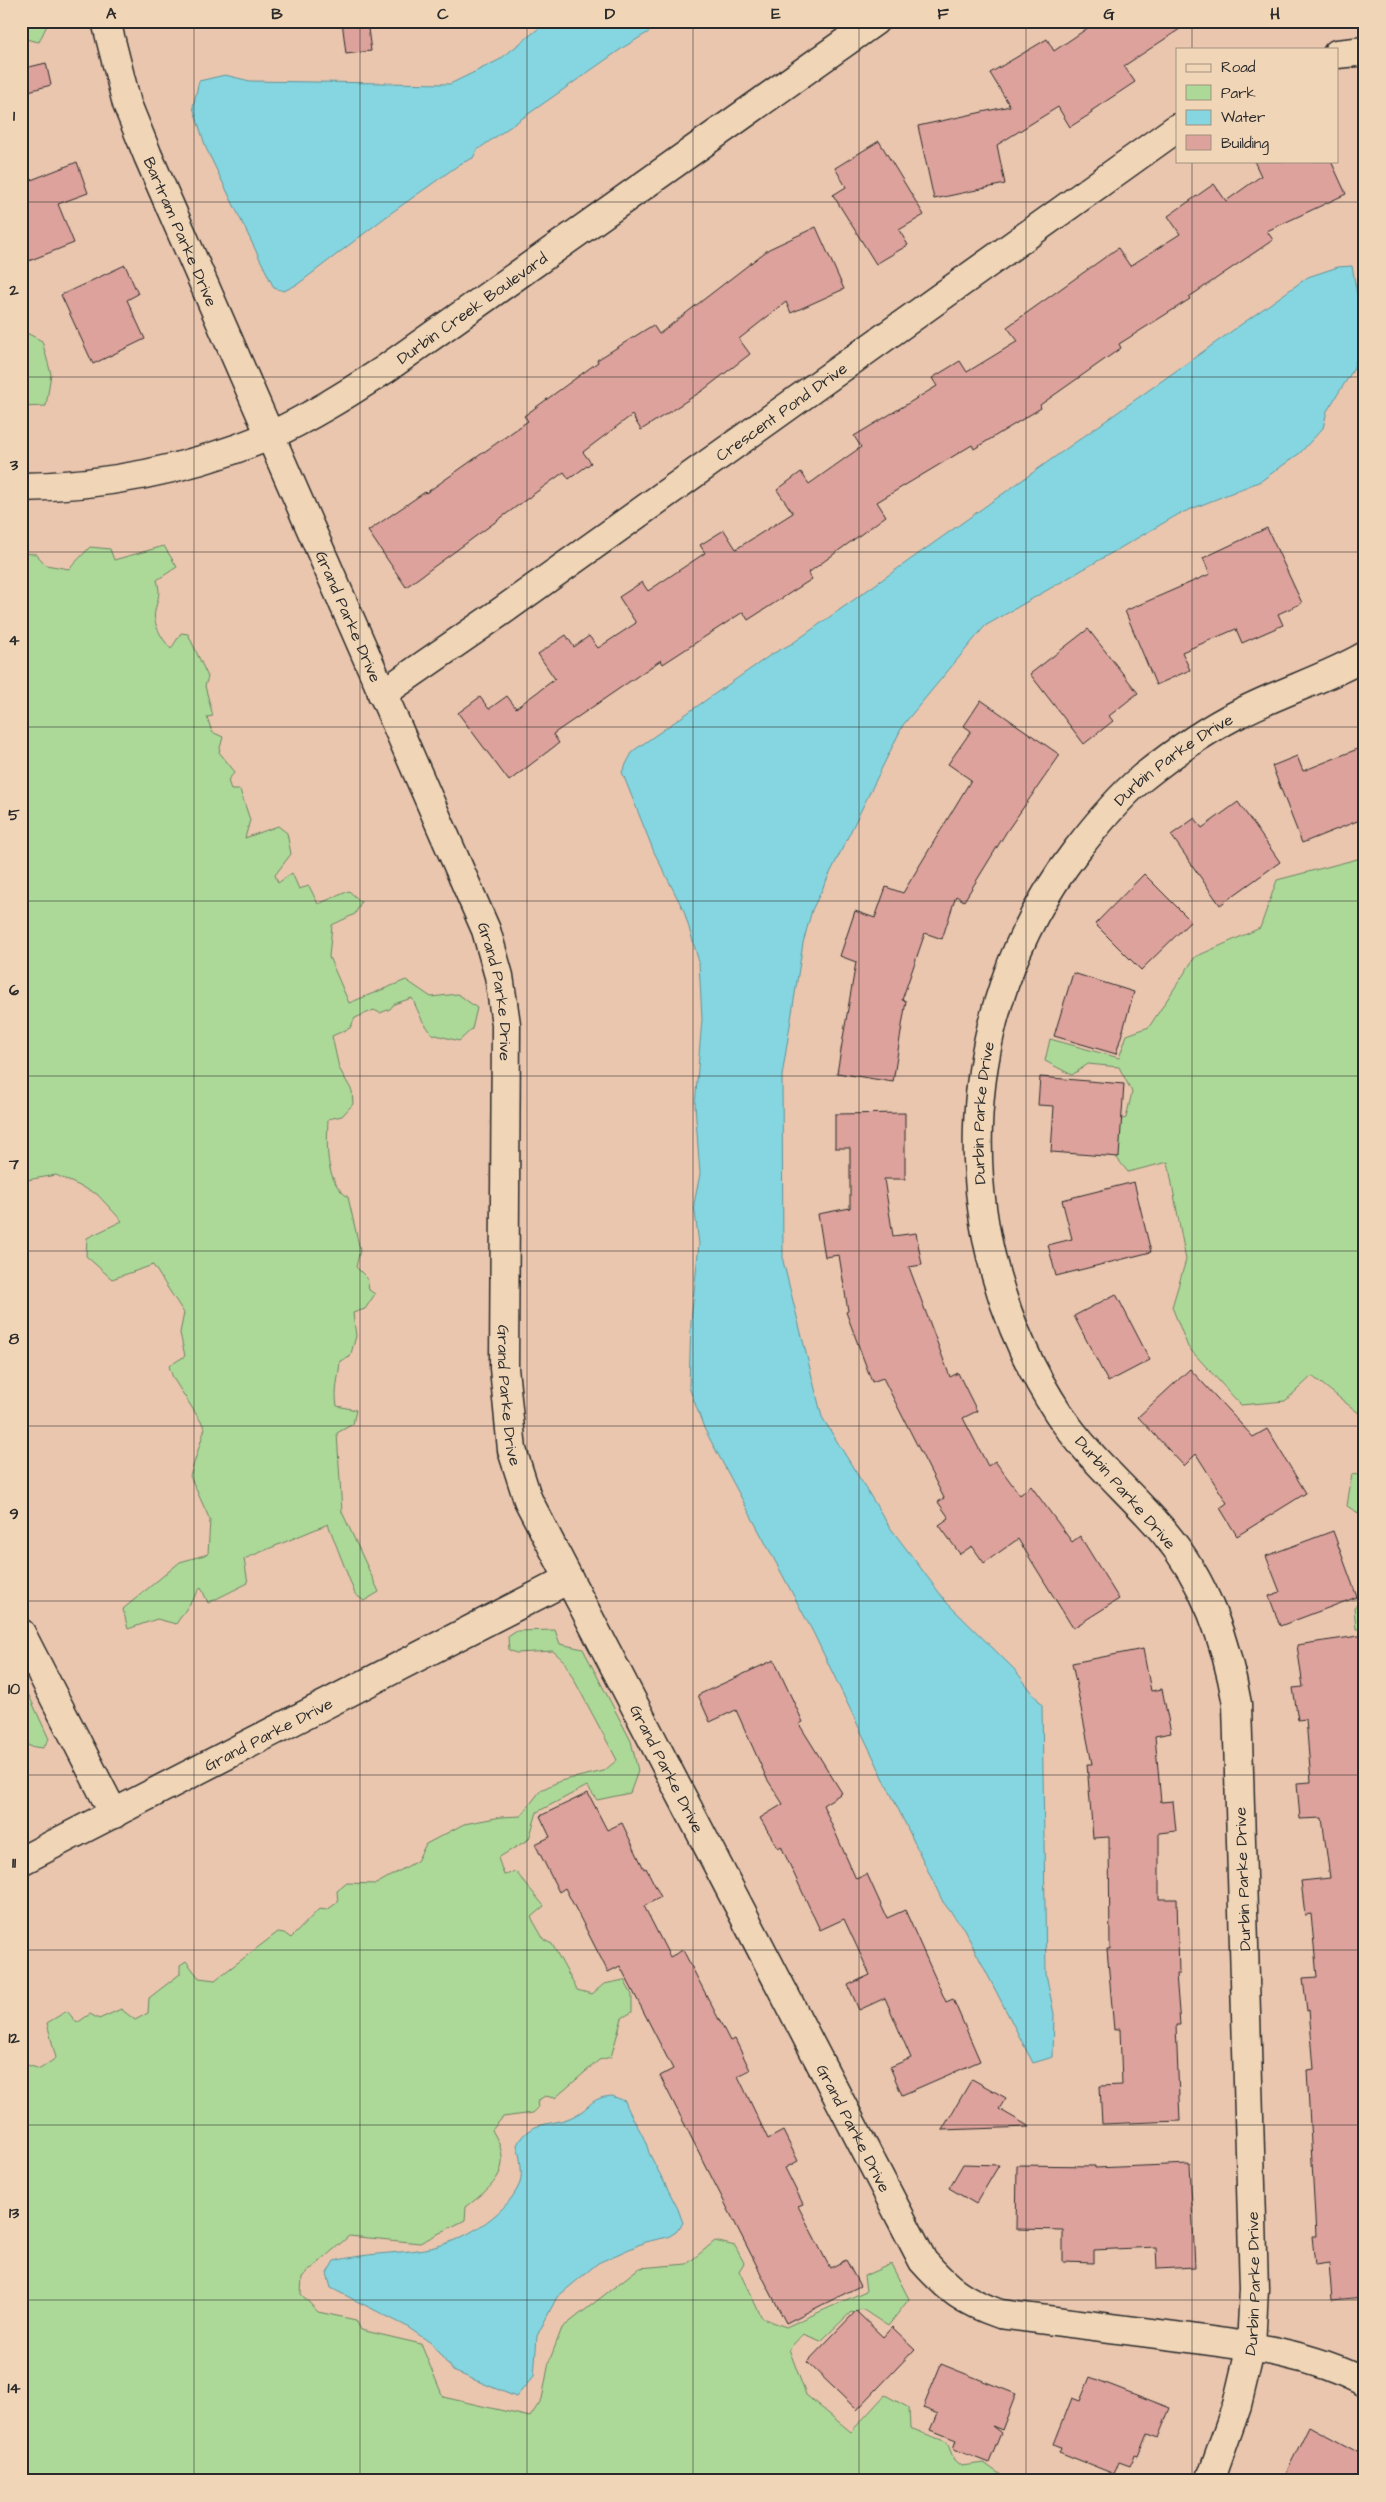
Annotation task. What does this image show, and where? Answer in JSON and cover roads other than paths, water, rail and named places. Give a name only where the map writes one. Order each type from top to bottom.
[{"type":"street","name":"Bartram Parke Drive","points":[[106,21],[127,104],[269,436]]},
{"type":"street","name":"Durbin Creek Boulevard","points":[[21,487],[57,487],[124,479],[191,464],[269,436],[336,401],[384,370],[875,21]]},
{"type":"street","points":[[1338,54],[1365,52]]},
{"type":"street","name":"Crescent Pond Drive","points":[[382,694],[502,611],[1176,129]]},
{"type":"street","name":"Grand Parke Drive","points":[[269,436],[486,930],[499,976],[506,1024],[504,1368],[512,1450],[528,1500],[923,2262],[944,2285],[971,2304],[1000,2314],[1251,2346],[1298,2355],[1343,2371],[1365,2382]]},
{"type":"street","name":"Durbin Parke Drive","points":[[1210,2481],[1237,2405],[1251,2346],[1254,2289],[1237,1704],[1229,1660],[1213,1612],[1190,1567],[1163,1531],[1099,1466],[1060,1415],[1028,1361],[1008,1314],[991,1260],[981,1203],[977,1134],[980,1077],[989,1034],[1007,973],[1030,921],[1060,872],[1098,821],[1139,781],[1184,746],[1239,713],[1365,656]]},
{"type":"street","name":"Grand Parke Drive","points":[[21,1861],[569,1579]]},
{"type":"street","points":[[21,1633],[114,1814]]},
{"type":"water","points":[[548,21],[667,21],[624,47],[477,150],[473,158],[460,164],[391,213],[298,284],[284,291],[274,288],[206,148],[193,107],[199,81],[225,75],[250,81],[450,84],[499,60]]},
{"type":"water","points":[[1352,266],[1364,334],[1353,370],[1327,411],[1323,428],[1300,453],[1261,481],[1179,514],[985,626],[903,725],[812,910],[803,943],[782,1076],[783,1261],[822,1417],[889,1526],[947,1603],[1015,1670],[1042,1705],[1046,1974],[1054,2014],[1053,2057],[1033,2063],[964,1929],[943,1902],[813,1632],[704,1428],[689,1387],[691,1321],[699,1244],[694,1204],[700,1174],[695,1105],[702,1019],[699,962],[684,911],[654,852],[622,772],[633,751],[772,654],[793,643],[1308,277],[1338,267]]},
{"type":"water","points":[[612,2096],[625,2101],[683,2223],[676,2232],[668,2237],[645,2242],[598,2263],[557,2297],[537,2336],[534,2376],[516,2397],[453,2371],[431,2343],[406,2326],[331,2288],[327,2273],[334,2261],[357,2256],[413,2251],[438,2246],[466,2235],[480,2226],[504,2207],[514,2195],[520,2183],[521,2175],[517,2145],[528,2131],[535,2127],[574,2116],[595,2101]]}]
